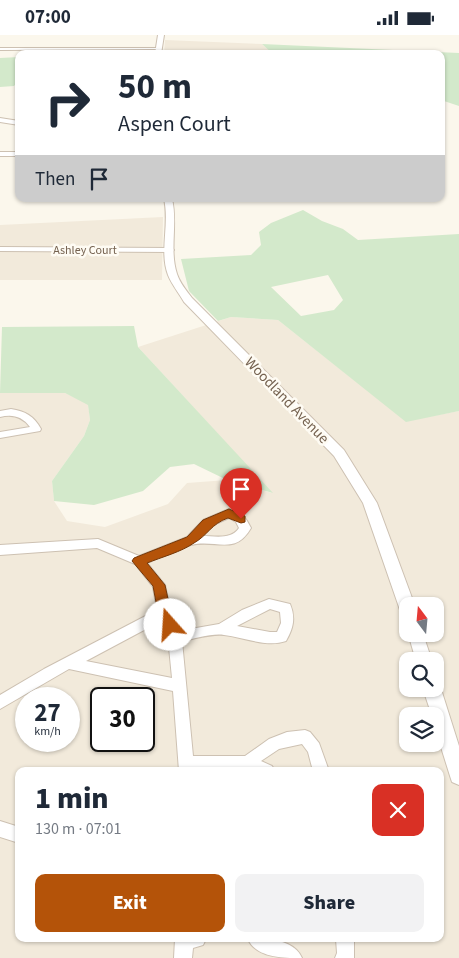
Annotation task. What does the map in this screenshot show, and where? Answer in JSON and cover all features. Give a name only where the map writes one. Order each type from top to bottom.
[{"type":"street","points":[[158,50],[160,35]]},
{"type":"street","points":[[0,49],[79,50]]},
{"type":"street","points":[[0,119],[15,122]]},
{"type":"street","points":[[0,154],[15,154]]},
{"type":"street","name":"Woodland Avenue","points":[[168,202],[172,223],[170,250],[172,271],[177,284],[188,300],[339,453],[370,503],[403,597]]},
{"type":"street","name":"Ashley Court","points":[[0,249],[170,250]]},
{"type":"street","points":[[0,414],[7,411],[18,413],[32,421],[36,429],[0,435]]},
{"type":"street","points":[[138,561],[191,540]]},
{"type":"street","points":[[0,550],[98,543],[138,561],[159,585],[164,613],[176,637],[188,767],[248,763],[258,767]]},
{"type":"street","points":[[0,703],[68,663],[164,613]]},
{"type":"street","points":[[176,637],[222,629]]},
{"type":"street","points":[[68,663],[180,686]]},
{"type":"street","points":[[434,697],[459,776]]},
{"type":"street","points":[[248,763],[268,745],[284,738],[305,737],[314,748],[320,767]]},
{"type":"street","points":[[0,829],[15,834]]},
{"type":"street","points":[[183,958],[184,942]]},
{"type":"street","points":[[263,942],[294,958]]},
{"type":"street","points":[[344,958],[346,955],[345,942]]},
{"type":"shaded area","points":[[165,40],[262,44],[269,50],[164,50]]},
{"type":"shaded area","points":[[163,217],[162,280],[0,280],[0,225]]},
{"type":"shaded area","points":[[231,317],[278,320],[406,421],[459,411],[459,958],[0,958],[0,393],[65,393],[88,404],[90,420],[84,436],[52,481],[54,501],[67,521],[105,527],[168,504],[187,483],[227,480],[272,493],[138,347]]},
{"type":"green space","points":[[262,44],[393,50],[269,50]]},
{"type":"green space","points":[[445,52],[459,53],[459,106],[445,101]]},
{"type":"green space","points":[[15,57],[14,86],[0,87],[0,58]]},
{"type":"green space","points":[[303,210],[322,221],[343,229],[358,240],[459,234],[459,411],[406,422],[278,320],[231,317],[218,321],[189,291],[181,259],[251,255],[261,245],[259,232],[271,223]],"holes":[[[328,275],[343,300],[334,310],[301,316],[271,287]]]},
{"type":"green space","points":[[134,326],[138,347],[273,493],[227,480],[194,464],[170,467],[143,491],[94,505],[54,501],[52,481],[84,436],[90,420],[88,405],[65,393],[0,393],[2,327]]},
{"type":"route","points":[[170,625],[164,613],[159,585],[138,561],[191,540],[207,523],[217,517],[229,513],[241,519]]}]
